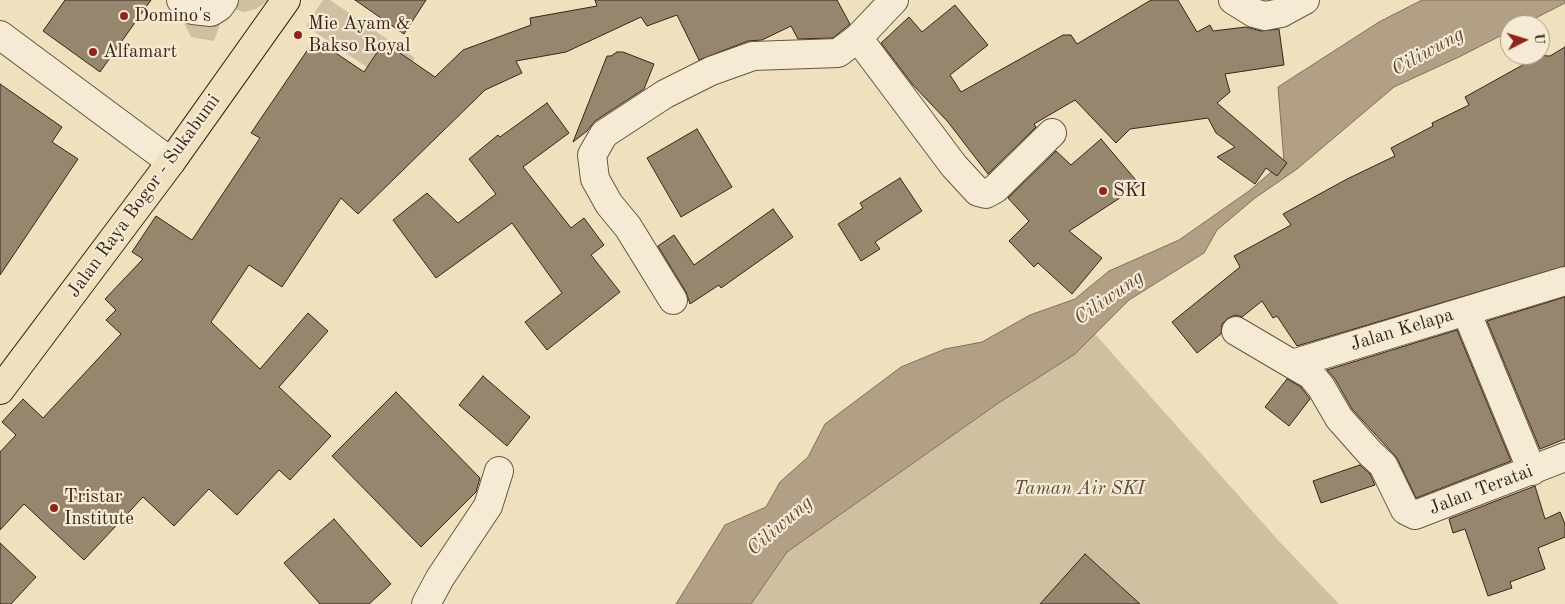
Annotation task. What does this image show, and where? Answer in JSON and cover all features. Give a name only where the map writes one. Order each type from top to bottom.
[{"type":"highway","name":"Jalan Raya Bogor - Sukabumi","points":[[0,390],[171,162],[286,0]]},
{"type":"street","points":[[181,0],[193,10],[211,12],[219,7],[224,0]]},
{"type":"street","points":[[673,300],[628,227],[609,204],[595,180],[592,155],[604,134],[665,94],[711,71],[753,56],[838,53],[858,38],[894,0]]},
{"type":"street","points":[[1233,0],[1254,13],[1265,16],[1281,13],[1305,0]]},
{"type":"street","points":[[0,35],[171,162]]},
{"type":"street","points":[[858,38],[954,166],[978,192],[986,194],[996,189],[1052,133]]},
{"type":"street","points":[[1466,311],[1565,281]]},
{"type":"street","name":"Jalan Kelapa","points":[[1292,364],[1466,311],[1532,471]]},
{"type":"street","points":[[1236,331],[1292,364]]},
{"type":"street","name":"Jalan Teratai","points":[[1292,364],[1311,375],[1321,387],[1339,418],[1383,465],[1405,510],[1416,515],[1565,457]]},
{"type":"street","points":[[426,604],[440,578],[488,506],[499,471]]},
{"type":"green space","points":[[168,0],[269,0],[256,9],[244,12],[231,8],[222,19],[214,41],[191,37],[182,19],[169,12]]},
{"type":"green space","points":[[323,0],[330,0],[415,58],[396,87],[306,26]]},
{"type":"green space","name":"Taman Air SKI","points":[[1095,334],[1278,540],[1339,604],[751,604],[787,552],[997,404],[1075,354]]},
{"type":"water","name":"Ciliwung","points":[[1422,0],[1565,0],[1565,3],[1542,15],[1500,15],[1500,36],[1394,87],[1297,169],[1255,198],[1217,230],[1204,253],[1129,300],[1075,354],[997,404],[787,552],[751,604],[676,604],[725,525],[766,507],[780,482],[808,457],[825,424],[901,367],[945,349],[982,342],[1030,315],[1075,299],[1109,271],[1179,240],[1249,191],[1284,161],[1278,87],[1379,22]]},
{"type":"building","name":"Alfamart","points":[[65,0],[151,0],[100,72],[43,31]]},
{"type":"building","points":[[355,0],[426,0],[404,34]]},
{"type":"building","points":[[595,0],[837,0],[850,24],[833,38],[798,39],[791,26],[762,40],[748,41],[699,60],[677,15],[647,26],[641,17],[566,52],[516,61],[522,73],[485,90],[358,214],[341,198],[282,287],[249,265],[211,322],[260,369],[308,313],[328,331],[279,387],[331,436],[290,480],[279,470],[237,515],[209,489],[174,526],[143,497],[84,560],[24,504],[0,530],[0,452],[16,435],[2,422],[23,399],[43,418],[121,334],[106,320],[116,310],[105,299],[143,259],[132,252],[156,216],[192,240],[260,138],[251,133],[315,39],[364,72],[384,42],[435,77],[463,50],[531,25],[530,18],[597,6]]},
{"type":"building","points":[[1151,0],[1178,0],[1197,32],[1210,25],[1213,31],[1246,27],[1261,31],[1279,29],[1284,65],[1225,74],[1230,92],[1217,103],[1287,163],[1277,176],[1266,168],[1255,184],[1217,157],[1235,147],[1216,133],[1208,118],[1130,129],[1116,143],[1075,100],[1034,124],[1036,127],[988,174],[948,122],[913,85],[881,43],[909,17],[922,32],[955,5],[988,45],[950,75],[961,92],[1063,35],[1071,35],[1077,44]]},
{"type":"building","points":[[1565,47],[1565,266],[1297,346],[1277,316],[1273,318],[1262,301],[1242,317],[1236,315],[1228,318],[1222,324],[1221,334],[1197,353],[1172,322],[1240,267],[1234,256],[1291,225],[1283,214],[1347,179],[1395,156],[1391,148],[1433,126],[1432,123],[1469,105],[1465,97],[1523,65],[1550,65],[1550,56]]},
{"type":"building","points":[[623,52],[654,64],[644,89],[595,121],[587,131],[573,142],[607,56]]},
{"type":"building","points":[[0,84],[62,127],[52,142],[78,159],[0,275]]},
{"type":"building","points":[[547,103],[569,133],[523,167],[571,228],[584,218],[604,245],[591,255],[620,292],[547,350],[525,322],[562,293],[512,223],[436,278],[393,220],[427,193],[458,223],[496,194],[469,159],[498,135],[500,137]]},
{"type":"building","points":[[697,129],[732,187],[681,217],[647,158]]},
{"type":"building","points":[[1101,139],[1140,185],[1069,231],[1102,258],[1072,294],[1038,263],[1034,267],[1009,241],[1029,221],[1008,198],[1056,151],[1071,165]]},
{"type":"building","points":[[900,178],[922,211],[875,242],[880,249],[861,261],[838,224],[863,208],[860,203]]},
{"type":"building","points":[[773,209],[793,237],[721,288],[719,285],[690,304],[686,292],[658,246],[674,235],[694,265]]},
{"type":"building","points":[[1565,297],[1565,439],[1540,449],[1487,321]]},
{"type":"building","points":[[1457,330],[1511,461],[1416,498],[1397,458],[1352,409],[1335,379],[1327,370]]},
{"type":"building","points":[[483,376],[530,417],[507,446],[459,405]]},
{"type":"building","points":[[1287,379],[1301,387],[1310,399],[1289,426],[1265,407]]},
{"type":"building","points":[[396,392],[480,478],[476,492],[421,547],[332,456]]},
{"type":"building","points":[[1360,465],[1370,474],[1375,485],[1321,503],[1313,481]]},
{"type":"building","points":[[1535,486],[1545,519],[1560,512],[1565,524],[1565,537],[1538,548],[1545,569],[1510,582],[1512,588],[1488,596],[1465,529],[1453,533],[1449,519]]},
{"type":"building","points":[[334,519],[391,584],[369,604],[320,604],[284,563]]},
{"type":"building","points":[[0,543],[36,577],[11,604],[0,604]]},
{"type":"building","points":[[1085,554],[1140,604],[1040,604]]},
{"type":"place","name":"Domino's","points":[[124,16]]},
{"type":"place","name":"Mie Ayam & Bakso Royal","points":[[298,35]]},
{"type":"place","name":"Alfamart","points":[[93,52]]},
{"type":"place","name":"SKI","points":[[1103,191]]},
{"type":"place","name":"Tristar Institute","points":[[54,508]]}]
